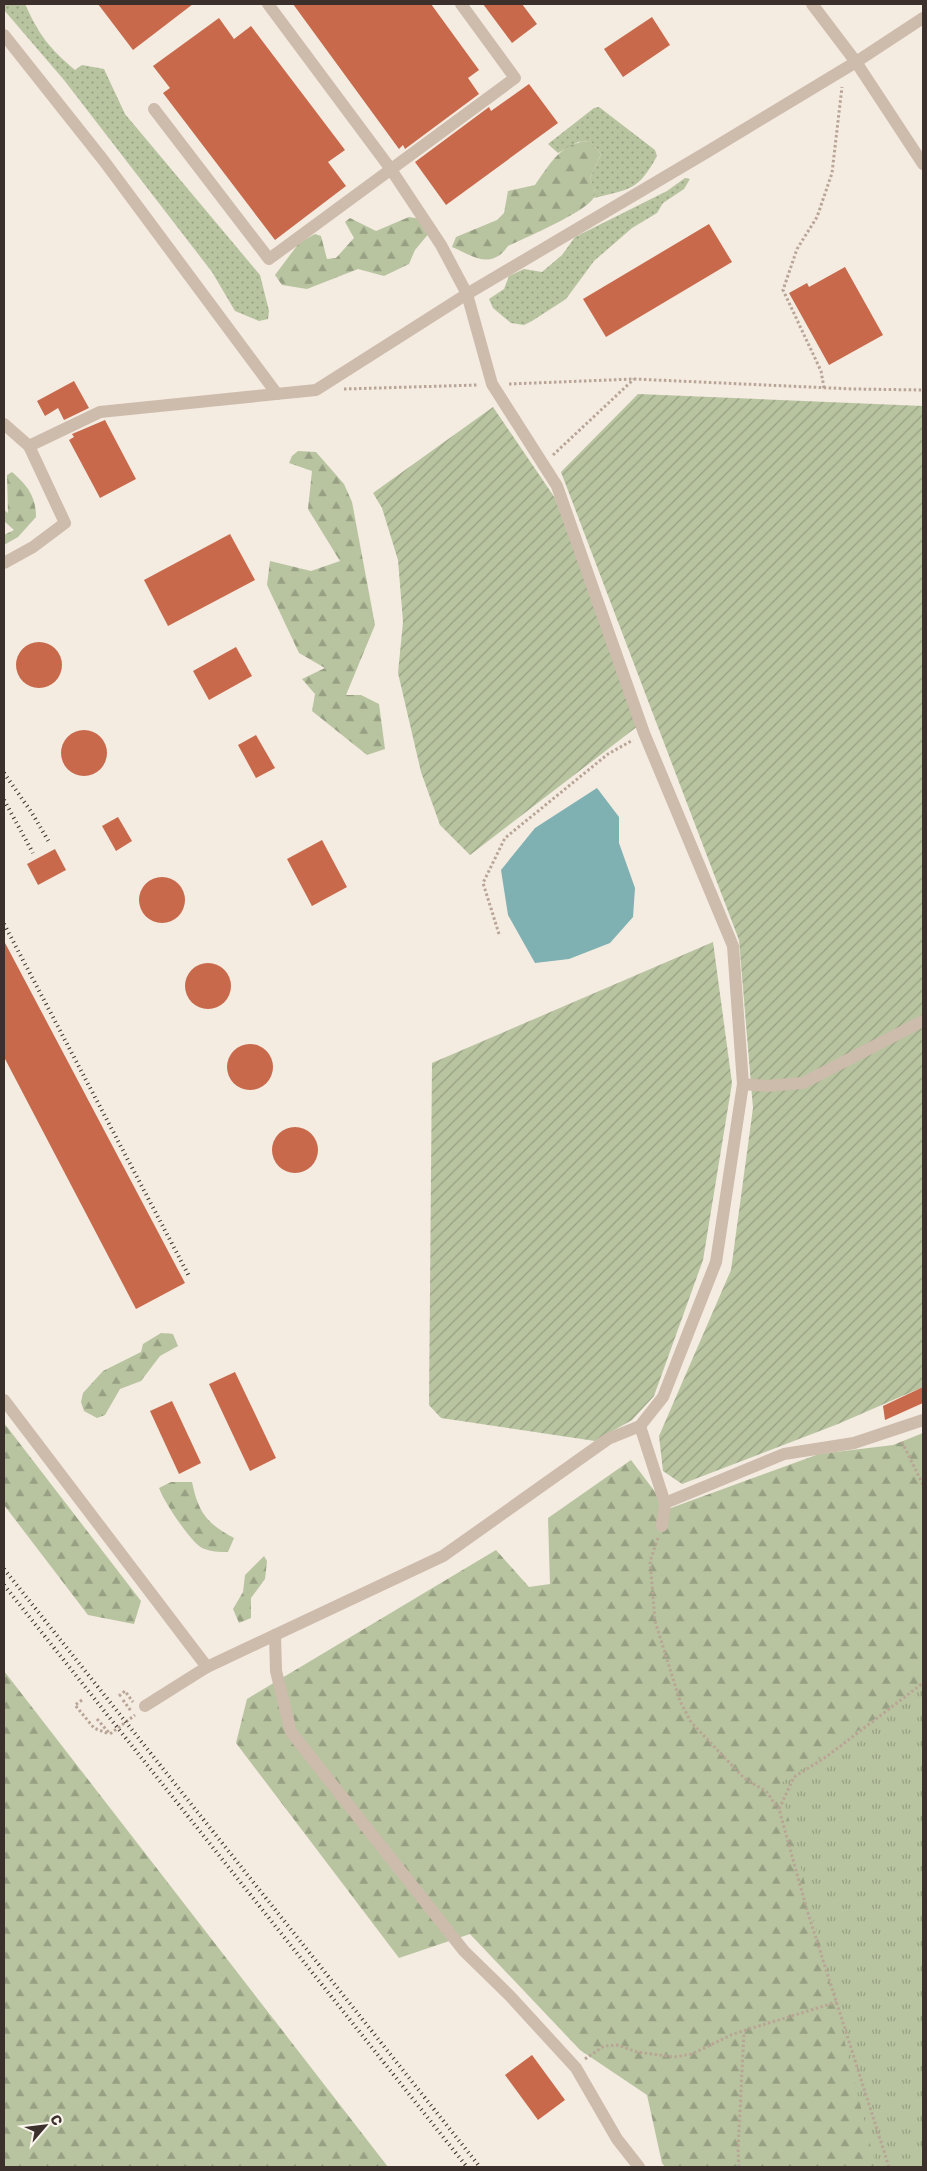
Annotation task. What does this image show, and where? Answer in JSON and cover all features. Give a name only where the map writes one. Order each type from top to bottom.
[{"type":"street","points":[[142,1709],[207,1667],[443,1556],[608,1440],[640,1426],[663,1397],[716,1262],[744,1084],[732,946],[644,733],[557,486],[492,384],[466,294],[441,245],[390,168],[268,4]]},
{"type":"street","points":[[154,109],[269,259],[390,168],[515,78],[461,4]]},
{"type":"street","points":[[812,4],[851,66],[923,164]]},
{"type":"street","points":[[29,446],[100,412],[316,390],[466,294],[851,66],[923,18]]},
{"type":"street","points":[[4,35],[104,161],[277,394]]},
{"type":"street","points":[[4,424],[29,446],[65,523],[33,547],[4,563]]},
{"type":"street","points":[[744,1084],[766,1086],[803,1083],[923,1021]]},
{"type":"street","points":[[4,1400],[207,1667]]},
{"type":"street","points":[[665,1503],[784,1454],[854,1443],[923,1420]]},
{"type":"street","points":[[640,1426],[665,1503],[662,1526]]},
{"type":"street","points":[[275,1635],[276,1671],[291,1732],[464,1951],[510,1996],[576,2068],[617,2139],[639,2167]]},
{"type":"path","points":[[824,388],[821,371],[783,290],[797,249],[817,217],[832,173],[851,66]]},
{"type":"path","points":[[546,468],[556,450],[634,379]]},
{"type":"path","points":[[316,390],[634,379],[824,388],[923,390]]},
{"type":"path","points":[[499,934],[483,883],[505,838],[608,754],[644,733]]},
{"type":"path","points":[[896,1430],[923,1485]]},
{"type":"path","points":[[662,1526],[650,1561],[655,1622],[680,1701],[692,1722],[722,1756],[744,1778],[767,1792],[779,1809],[807,1910],[889,2167]]},
{"type":"path","points":[[779,1809],[794,1777],[826,1757],[923,1683]]},
{"type":"path","points":[[110,1734],[142,1709],[125,1691],[119,1696]]},
{"type":"path","points":[[82,1700],[75,1704],[89,1722],[94,1728],[110,1734]]},
{"type":"path","points":[[123,1700],[128,1707]]},
{"type":"path","points":[[97,1719],[110,1734]]},
{"type":"path","points":[[576,2068],[591,2052],[604,2046],[617,2045],[637,2052],[674,2057],[692,2054],[733,2034],[837,2002]]},
{"type":"path","points":[[739,2167],[738,2150],[744,2032]]},
{"type":"green space","points":[[4,4],[25,4],[46,40],[58,55],[75,70],[82,65],[104,69],[125,114],[260,275],[269,311],[268,319],[259,321],[235,311],[212,272],[64,80],[4,10]]},
{"type":"green space","points":[[599,107],[655,150],[657,156],[644,176],[632,187],[594,198],[595,191],[590,178],[601,154],[590,141],[578,142],[558,153],[548,144],[594,108]]},
{"type":"green space","points":[[590,141],[601,154],[590,178],[595,192],[594,197],[589,203],[569,217],[508,246],[502,253],[489,260],[475,257],[452,247],[456,237],[497,220],[504,213],[508,191],[535,185],[557,155],[571,145]]},
{"type":"green space","points":[[685,178],[690,179],[684,189],[663,203],[657,213],[632,228],[594,261],[566,299],[524,325],[511,323],[493,308],[489,299],[504,289],[509,276],[524,269],[542,272],[562,255],[575,237],[667,191]]},
{"type":"green space","points":[[409,217],[432,221],[435,226],[415,250],[409,264],[384,276],[358,269],[307,289],[282,285],[275,275],[299,243],[315,234],[321,236],[327,259],[336,258],[354,238],[345,222],[350,218],[376,231]]},
{"type":"green space","points":[[638,394],[923,406],[923,1387],[838,1424],[682,1484],[663,1471],[659,1436],[731,1270],[753,1108],[739,940],[561,472]]},
{"type":"green space","points":[[493,407],[555,498],[638,726],[470,855],[440,825],[421,772],[398,673],[403,622],[398,560],[382,508],[373,493]]},
{"type":"green space","points":[[298,451],[316,452],[344,484],[352,502],[375,625],[346,695],[361,695],[379,704],[385,749],[367,755],[312,711],[315,694],[302,679],[325,668],[299,653],[267,585],[270,561],[311,571],[340,561],[308,509],[312,471],[289,463],[292,456]]},
{"type":"green space","points":[[12,472],[30,492],[36,510],[36,517],[18,537],[4,545],[4,535],[14,530],[4,521],[4,510],[8,513],[7,475]]},
{"type":"green space","points":[[713,942],[732,1083],[703,1260],[654,1396],[632,1420],[595,1441],[441,1418],[429,1405],[432,1063]]},
{"type":"green space","points":[[161,1333],[173,1334],[178,1346],[160,1356],[141,1381],[120,1389],[105,1415],[97,1418],[84,1411],[81,1402],[83,1393],[103,1371],[141,1352],[143,1344]]},
{"type":"green space","points":[[4,1423],[141,1601],[134,1624],[88,1615],[4,1505]]},
{"type":"green space","points":[[923,1433],[923,2167],[665,2167],[662,2163],[647,2095],[580,2050],[470,1934],[399,1958],[236,1743],[247,1699],[496,1550],[529,1587],[550,1584],[548,1518],[631,1460],[668,1509],[819,1454],[893,1445]]},
{"type":"green space","points":[[171,1482],[192,1482],[197,1501],[205,1516],[217,1528],[234,1538],[228,1552],[202,1548],[184,1530],[159,1488]]},
{"type":"green space","points":[[264,1556],[267,1561],[265,1579],[251,1598],[251,1618],[239,1623],[233,1609],[243,1592],[245,1575]]},
{"type":"green space","points":[[4,1671],[388,2167],[4,2167]]},
{"type":"green space","points":[[923,1686],[923,2167],[876,2167],[780,1784]]},
{"type":"water","points":[[597,788],[619,817],[619,843],[635,888],[633,917],[610,943],[569,959],[535,963],[508,915],[501,870],[535,828]]},
{"type":"building","points":[[98,4],[193,4],[133,50]]},
{"type":"building","points":[[293,4],[431,4],[479,70],[468,78],[479,94],[405,149],[403,145],[399,149]]},
{"type":"building","points":[[483,4],[522,4],[537,24],[512,43]]},
{"type":"building","points":[[652,17],[670,45],[623,77],[604,49]]},
{"type":"building","points":[[219,18],[234,39],[251,26],[345,150],[328,162],[346,186],[275,240],[163,93],[170,88],[153,66]]},
{"type":"building","points":[[529,84],[558,123],[446,205],[415,162],[489,107],[491,111]]},
{"type":"building","points":[[709,224],[732,262],[606,337],[583,299]]},
{"type":"building","points":[[845,267],[883,335],[829,365],[789,293],[807,283],[809,287]]},
{"type":"building","points":[[74,381],[89,408],[64,420],[58,408],[45,416],[37,401]]},
{"type":"building","points":[[105,420],[136,479],[100,498],[69,440],[74,437],[72,434]]},
{"type":"building","points":[[230,534],[255,580],[168,626],[144,580]]},
{"type":"building","points":[[39,642],[52,646],[58,652],[62,665],[58,678],[52,684],[39,688],[26,684],[20,678],[16,665],[20,652],[26,646]]},
{"type":"building","points":[[236,647],[252,676],[209,700],[193,671]]},
{"type":"building","points":[[84,730],[97,734],[103,740],[107,753],[103,766],[97,772],[84,776],[71,772],[65,766],[61,753],[65,740],[71,734]]},
{"type":"building","points":[[256,735],[275,768],[256,778],[238,745]]},
{"type":"building","points":[[118,817],[132,841],[116,851],[102,826]]},
{"type":"building","points":[[322,840],[347,887],[312,906],[287,859]]},
{"type":"building","points":[[55,849],[66,870],[38,885],[27,864]]},
{"type":"building","points":[[162,877],[175,881],[181,887],[185,900],[181,913],[175,919],[162,923],[149,919],[143,913],[139,900],[143,887],[149,881]]},
{"type":"building","points":[[4,941],[185,1283],[136,1309],[4,1057]]},
{"type":"building","points":[[208,963],[221,967],[227,973],[231,986],[227,999],[221,1005],[208,1009],[195,1005],[189,999],[185,986],[189,973],[195,967]]},
{"type":"building","points":[[250,1044],[263,1048],[269,1054],[273,1067],[269,1080],[263,1086],[250,1090],[237,1086],[231,1080],[227,1067],[231,1054],[237,1048]]},
{"type":"building","points":[[295,1127],[308,1131],[314,1137],[318,1150],[314,1163],[308,1169],[295,1173],[282,1169],[276,1163],[272,1150],[276,1137],[282,1131]]},
{"type":"building","points":[[235,1372],[276,1458],[250,1471],[209,1384]]},
{"type":"building","points":[[923,1387],[923,1403],[885,1420],[883,1406]]},
{"type":"building","points":[[172,1401],[201,1463],[179,1474],[150,1411]]},
{"type":"building","points":[[532,2055],[565,2100],[538,2120],[505,2075]]},
{"type":"railway","points":[[4,773],[32,813],[49,842]]},
{"type":"railway","points":[[4,800],[33,853]]},
{"type":"railway","points":[[4,924],[190,1278]]},
{"type":"railway","points":[[4,1569],[480,2167]]},
{"type":"railway","points":[[4,1585],[467,2167]]}]
